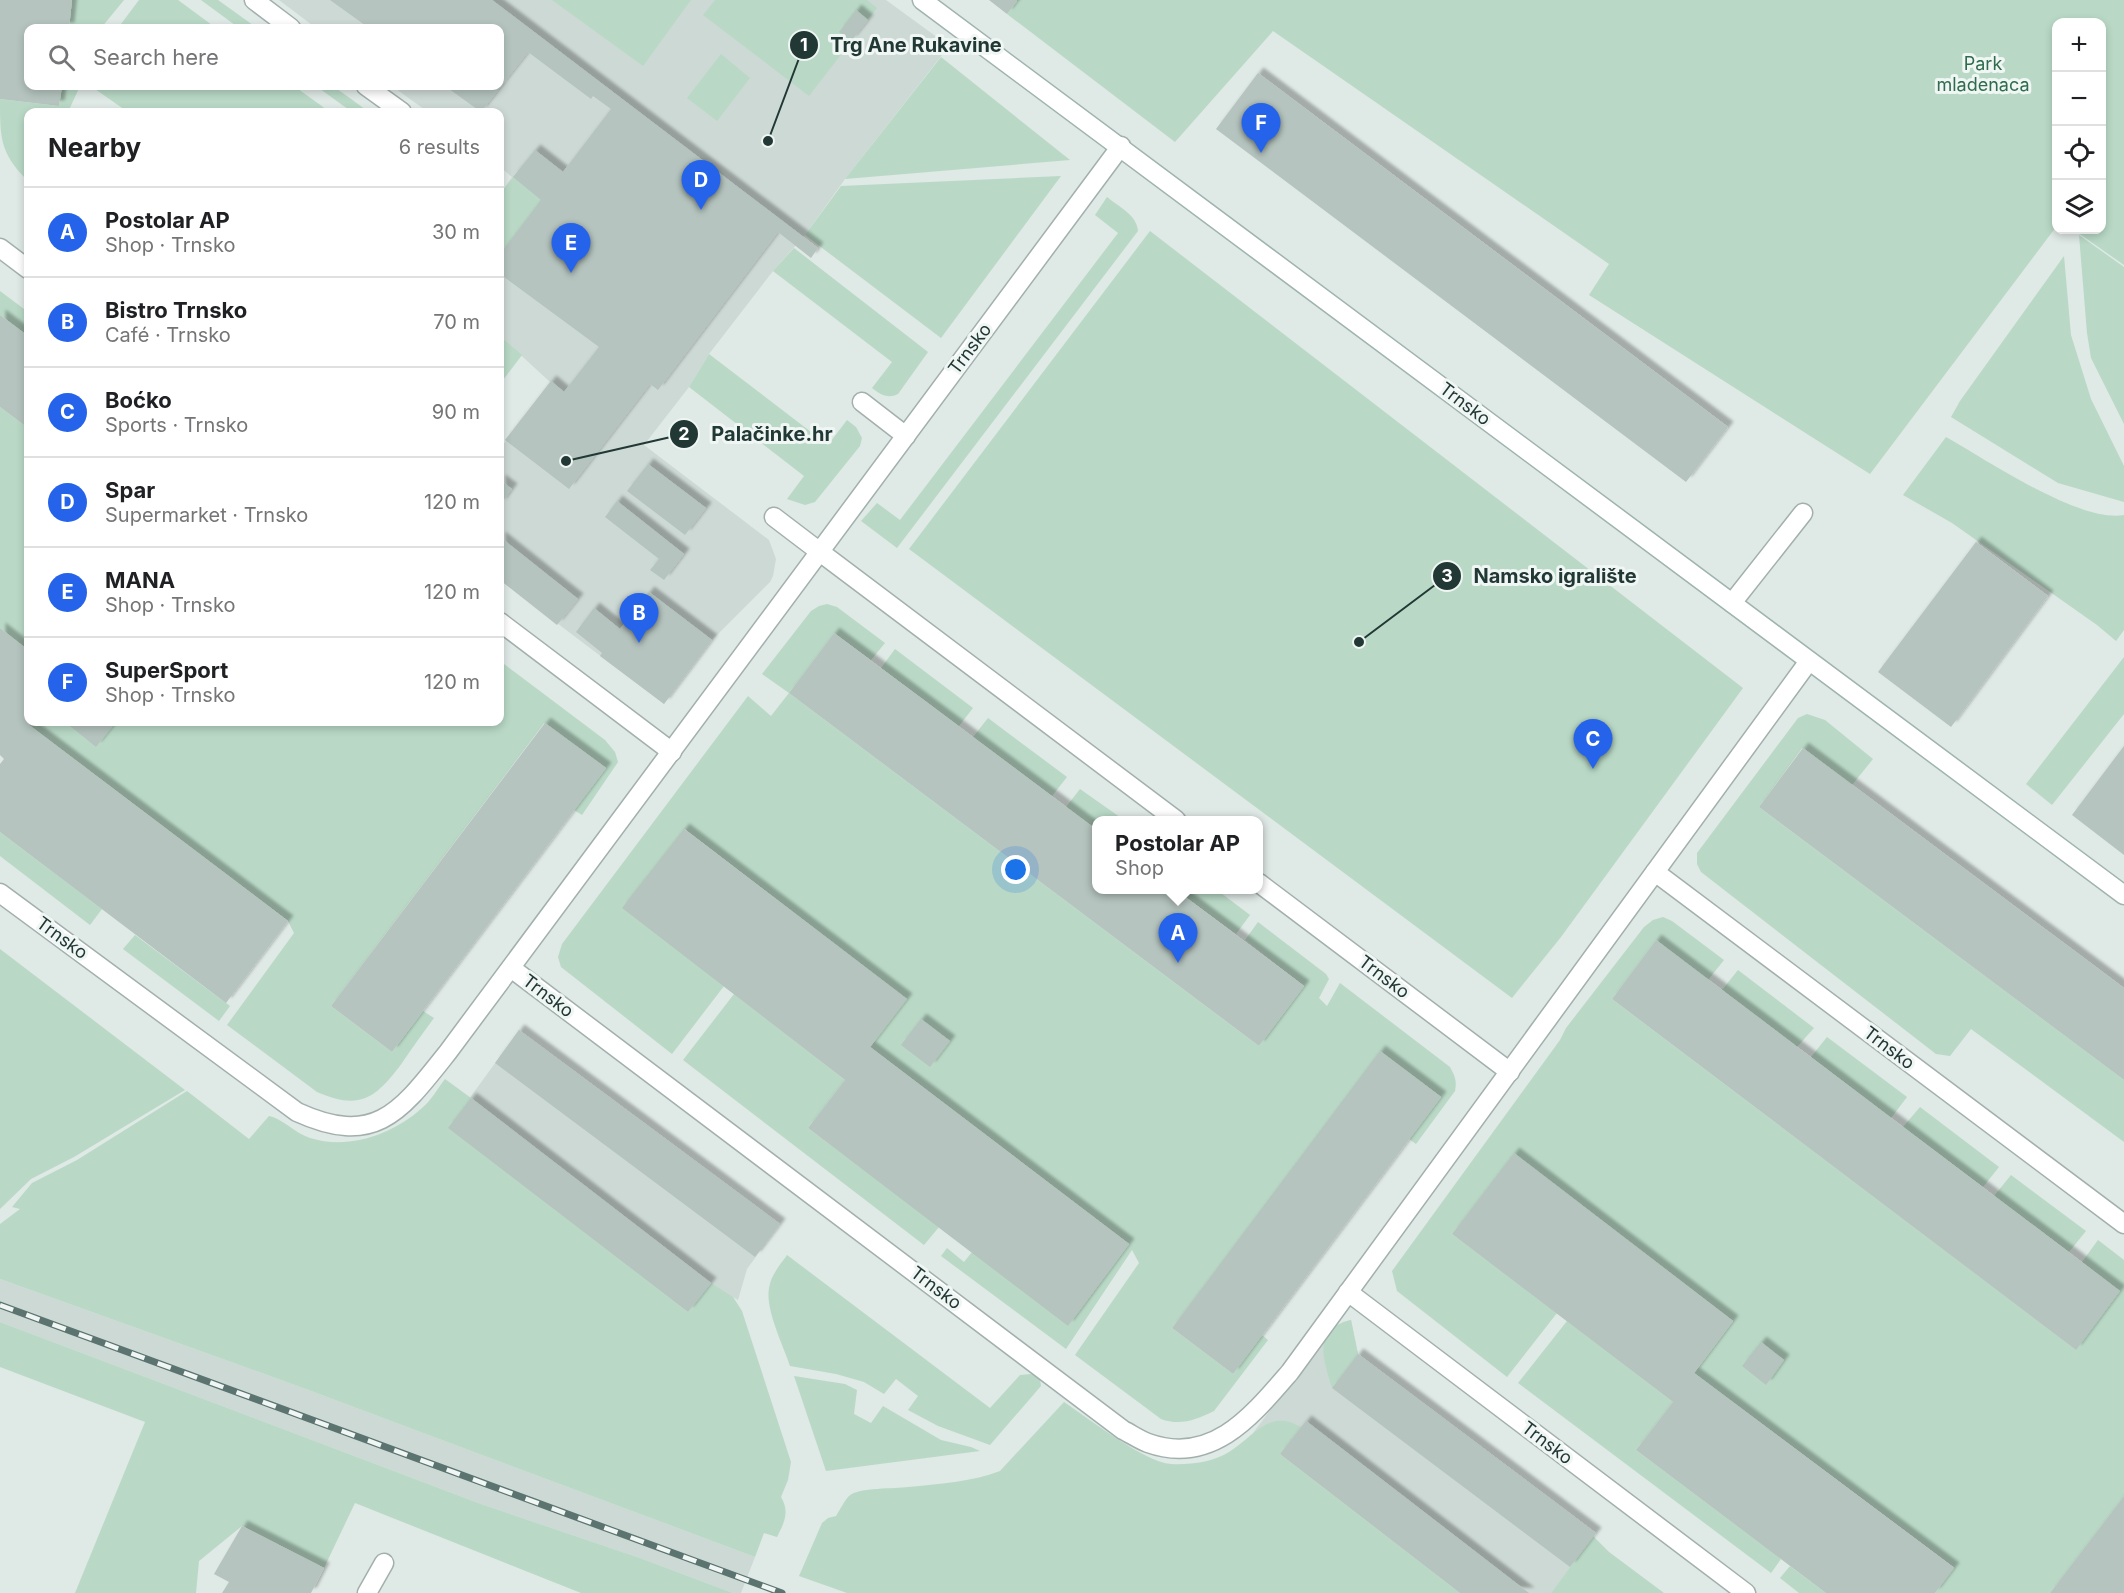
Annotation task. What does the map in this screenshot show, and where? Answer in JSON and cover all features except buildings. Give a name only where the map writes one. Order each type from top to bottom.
[{"type":"street","points":[[254,0],[286,24]]},
{"type":"street","name":"Trnsko","points":[[922,0],[2124,895]]},
{"type":"street","points":[[372,90],[396,108]]},
{"type":"street","name":"Trnsko","points":[[0,893],[297,1112],[335,1126],[375,1124],[389,1116],[433,1071],[511,968],[1121,146]]},
{"type":"street","points":[[0,248],[24,266]]},
{"type":"street","points":[[862,402],[906,436]]},
{"type":"street","points":[[1732,603],[1803,513]]},
{"type":"street","points":[[774,517],[1171,816]]},
{"type":"street","points":[[504,625],[672,752]]},
{"type":"street","name":"Trnsko","points":[[511,968],[1124,1430],[1147,1443],[1171,1448],[1194,1449],[1227,1435],[1255,1412],[1290,1372],[1809,661]]},
{"type":"street","name":"Trnsko","points":[[1655,872],[2124,1224]]},
{"type":"street","name":"Trnsko","points":[[1263,886],[1510,1072]]},
{"type":"street","name":"Trnsko","points":[[1348,1292],[1746,1593]]},
{"type":"street","points":[[366,1593],[384,1563]]},
{"type":"shaded area","points":[[279,0],[886,0],[949,46],[845,179],[805,235],[773,271],[709,354],[689,387],[644,445],[769,540],[776,559],[770,582],[712,640],[664,704],[504,583],[504,444],[550,382],[504,340],[504,188],[512,177],[504,170],[504,108],[422,108],[398,90],[504,90],[504,24],[311,24]]},
{"type":"shaded area","points":[[519,1030],[780,1224],[747,1269],[738,1300],[733,1297],[688,1312],[448,1128]]},
{"type":"shaded area","points":[[0,1279],[303,1388],[755,1557],[741,1593],[733,1593],[640,1558],[481,1504],[0,1322]]},
{"type":"shaded area","points":[[1351,1320],[1358,1354],[1596,1533],[1551,1593],[1460,1593],[1253,1433],[1323,1340],[1343,1322]]},
{"type":"green space","points":[[72,0],[124,0],[104,24],[69,24]]},
{"type":"green space","points":[[139,0],[178,0],[211,24],[121,24]]},
{"type":"green space","points":[[201,0],[218,0],[251,24],[234,24]]},
{"type":"green space","points":[[552,0],[691,0],[643,66]]},
{"type":"green space","points":[[715,0],[867,0],[877,8],[809,96],[703,15]]},
{"type":"green space","name":"Park mladenaca","points":[[2124,0],[2124,265],[2080,234],[2106,234],[2106,18],[2052,18],[2052,232],[1870,474],[1589,295],[1609,264],[1273,31],[1175,142],[1007,14],[1017,1]]},
{"type":"green space","points":[[721,54],[750,78],[717,121],[687,98]]},
{"type":"green space","points":[[941,57],[1070,160],[845,179]]},
{"type":"green space","points":[[61,90],[78,90],[70,108],[24,108],[24,177],[6,152],[3,143],[0,99],[59,106]]},
{"type":"green space","points":[[96,90],[300,90],[324,108],[122,108]]},
{"type":"green space","points":[[322,90],[339,90],[363,108],[346,108]]},
{"type":"green space","points":[[535,150],[563,172],[504,249],[504,189]]},
{"type":"green space","points":[[1061,176],[941,338],[805,235],[841,186]]},
{"type":"green space","points":[[1107,197],[1131,216],[1138,231],[897,548],[861,521],[877,503],[900,520],[1118,233],[1095,215]]},
{"type":"green space","points":[[1150,231],[1743,688],[1561,937],[1512,998],[909,549]]},
{"type":"green space","points":[[2079,235],[2124,267],[2124,424],[2091,358]]},
{"type":"green space","points":[[794,248],[928,352],[898,394],[885,396],[872,388],[892,362],[773,271]]},
{"type":"green space","points":[[2064,256],[2071,335],[2091,399],[2124,466],[2124,502],[2058,483],[1951,417],[1960,401]]},
{"type":"green space","points":[[0,291],[24,309],[24,333],[0,315]]},
{"type":"green space","points":[[504,339],[522,355],[504,379]]},
{"type":"green space","points":[[709,354],[828,445],[847,420],[856,427],[862,438],[860,446],[815,502],[805,505],[787,499],[804,476],[689,387]]},
{"type":"green space","points":[[0,407],[24,425],[24,647],[0,628]]},
{"type":"green space","points":[[1946,437],[2033,488],[2059,500],[2105,515],[2124,515],[2124,630],[2116,641],[2097,625],[1952,523],[1903,495]]},
{"type":"green space","points":[[827,604],[837,607],[885,643],[871,660],[834,633],[789,693],[762,674],[811,611],[819,606]]},
{"type":"green space","points":[[895,649],[973,708],[959,726],[881,668]]},
{"type":"green space","points":[[2124,657],[2124,714],[2052,805],[2026,784]]},
{"type":"green space","points":[[504,664],[605,740],[615,752],[618,762],[582,815],[574,810],[606,768],[544,723],[331,1006],[392,1052],[423,1011],[434,1018],[393,1075],[375,1093],[366,1098],[345,1100],[317,1092],[227,1025],[294,933],[288,921],[30,726],[504,726]]},
{"type":"green space","points":[[789,693],[1259,1046],[1304,986],[1245,940],[1258,922],[1326,974],[1329,979],[1319,998],[1327,1006],[1340,983],[1450,1067],[1455,1079],[1455,1091],[1416,1144],[1409,1139],[1441,1097],[1381,1052],[1172,1328],[1233,1374],[1262,1335],[1268,1340],[1214,1411],[1188,1421],[1175,1422],[1161,1419],[1075,1355],[1139,1263],[1132,1250],[1066,1349],[941,1256],[947,1248],[964,1262],[972,1252],[1068,1325],[1129,1244],[870,1047],[906,999],[685,829],[623,908],[724,986],[672,1054],[561,967],[558,957],[562,944],[748,696],[771,716]]},
{"type":"green space","points":[[1807,714],[1825,720],[1873,759],[1852,785],[1802,748],[1759,807],[2124,1080],[2124,1142],[1971,1029],[1950,1056],[1936,1054],[1701,872],[1697,864],[1697,853],[1798,718]]},
{"type":"green space","points":[[988,718],[1067,777],[1052,796],[973,737]]},
{"type":"green space","points":[[1080,789],[1118,816],[1092,816],[1092,826],[1066,807]]},
{"type":"green space","points":[[0,832],[102,909],[90,925],[0,856]]},
{"type":"green space","points":[[1181,894],[1222,894],[1250,915],[1236,934]]},
{"type":"green space","points":[[1663,917],[1672,921],[1724,960],[1708,980],[1656,940],[1612,999],[2075,1349],[2119,1291],[2082,1262],[2098,1240],[2124,1260],[2124,1496],[2050,1593],[1935,1593],[1954,1567],[1694,1373],[1733,1321],[1514,1154],[1452,1234],[1557,1313],[1507,1377],[1397,1291],[1392,1271],[1560,1040],[1566,1028],[1644,927],[1653,920]]},
{"type":"green space","points":[[135,935],[230,1006],[219,1021],[123,949]]},
{"type":"green space","points":[[0,949],[185,1090],[74,1157],[31,1179],[0,1209]]},
{"type":"green space","points":[[1738,970],[1814,1028],[1797,1047],[1722,990]]},
{"type":"green space","points":[[734,994],[845,1080],[808,1128],[939,1227],[924,1245],[683,1060]]},
{"type":"green space","points":[[1827,1037],[1907,1097],[1891,1118],[1811,1057]]},
{"type":"green space","points":[[445,1079],[471,1098],[449,1128],[688,1312],[711,1283],[733,1297],[742,1311],[791,1462],[788,1480],[781,1497],[786,1513],[784,1522],[777,1537],[764,1533],[755,1557],[303,1388],[0,1279],[0,1224],[20,1209],[12,1207],[32,1183],[77,1160],[187,1091],[249,1139],[269,1116],[310,1138],[339,1142],[369,1138],[397,1126],[425,1105]]},
{"type":"green space","points":[[1920,1107],[1999,1167],[1983,1187],[1903,1127]]},
{"type":"green space","points":[[2011,1175],[2086,1231],[2069,1252],[1994,1196]]},
{"type":"green space","points":[[787,1255],[990,1408],[1020,1375],[1031,1374],[1040,1379],[1041,1386],[990,1445],[938,1426],[908,1410],[918,1396],[896,1379],[884,1394],[864,1382],[836,1374],[790,1366],[775,1327],[768,1297],[776,1270]]},
{"type":"green space","points":[[1351,1320],[1358,1354],[1332,1388],[1324,1356],[1325,1338],[1338,1325]]},
{"type":"green space","points":[[1567,1321],[1673,1402],[1636,1450],[1781,1559],[1771,1573],[1518,1383]]},
{"type":"green space","points":[[0,1322],[481,1504],[640,1558],[733,1593],[581,1593],[355,1503],[324,1568],[242,1526],[199,1561],[196,1593],[75,1593],[145,1422],[0,1367]]},
{"type":"green space","points":[[794,1376],[845,1384],[857,1390],[854,1414],[871,1423],[883,1406],[941,1440],[980,1451],[826,1471]]},
{"type":"green space","points":[[1064,1402],[1132,1448],[1146,1456],[1171,1464],[1201,1462],[1216,1458],[1238,1446],[1270,1423],[1289,1422],[1301,1427],[1280,1454],[1460,1593],[847,1593],[799,1576],[822,1523],[836,1516],[849,1496],[861,1491],[966,1480],[1000,1471]]},
{"type":"green space","points":[[1593,1536],[1609,1552],[1664,1593],[1551,1593]]},
{"type":"green space","points":[[1790,1566],[1826,1593],[1799,1593],[1780,1578]]},
{"type":"railway","points":[[0,1305],[782,1593]]},
{"type":"place","name":"Trg Ane Rukavine","points":[[768,141]]},
{"type":"place","name":"SuperSport","points":[[1261,153]]},
{"type":"place","name":"Spar","points":[[701,210]]},
{"type":"place","name":"MANA","points":[[571,273]]},
{"type":"place","name":"Palačinke.hr","points":[[566,461]]},
{"type":"place","name":"Namsko igralište","points":[[1359,642]]},
{"type":"place","name":"Bistro Trnsko","points":[[639,643]]},
{"type":"place","name":"Boćko","points":[[1593,769]]},
{"type":"place","name":"Postolar AP","points":[[1178,963]]}]
